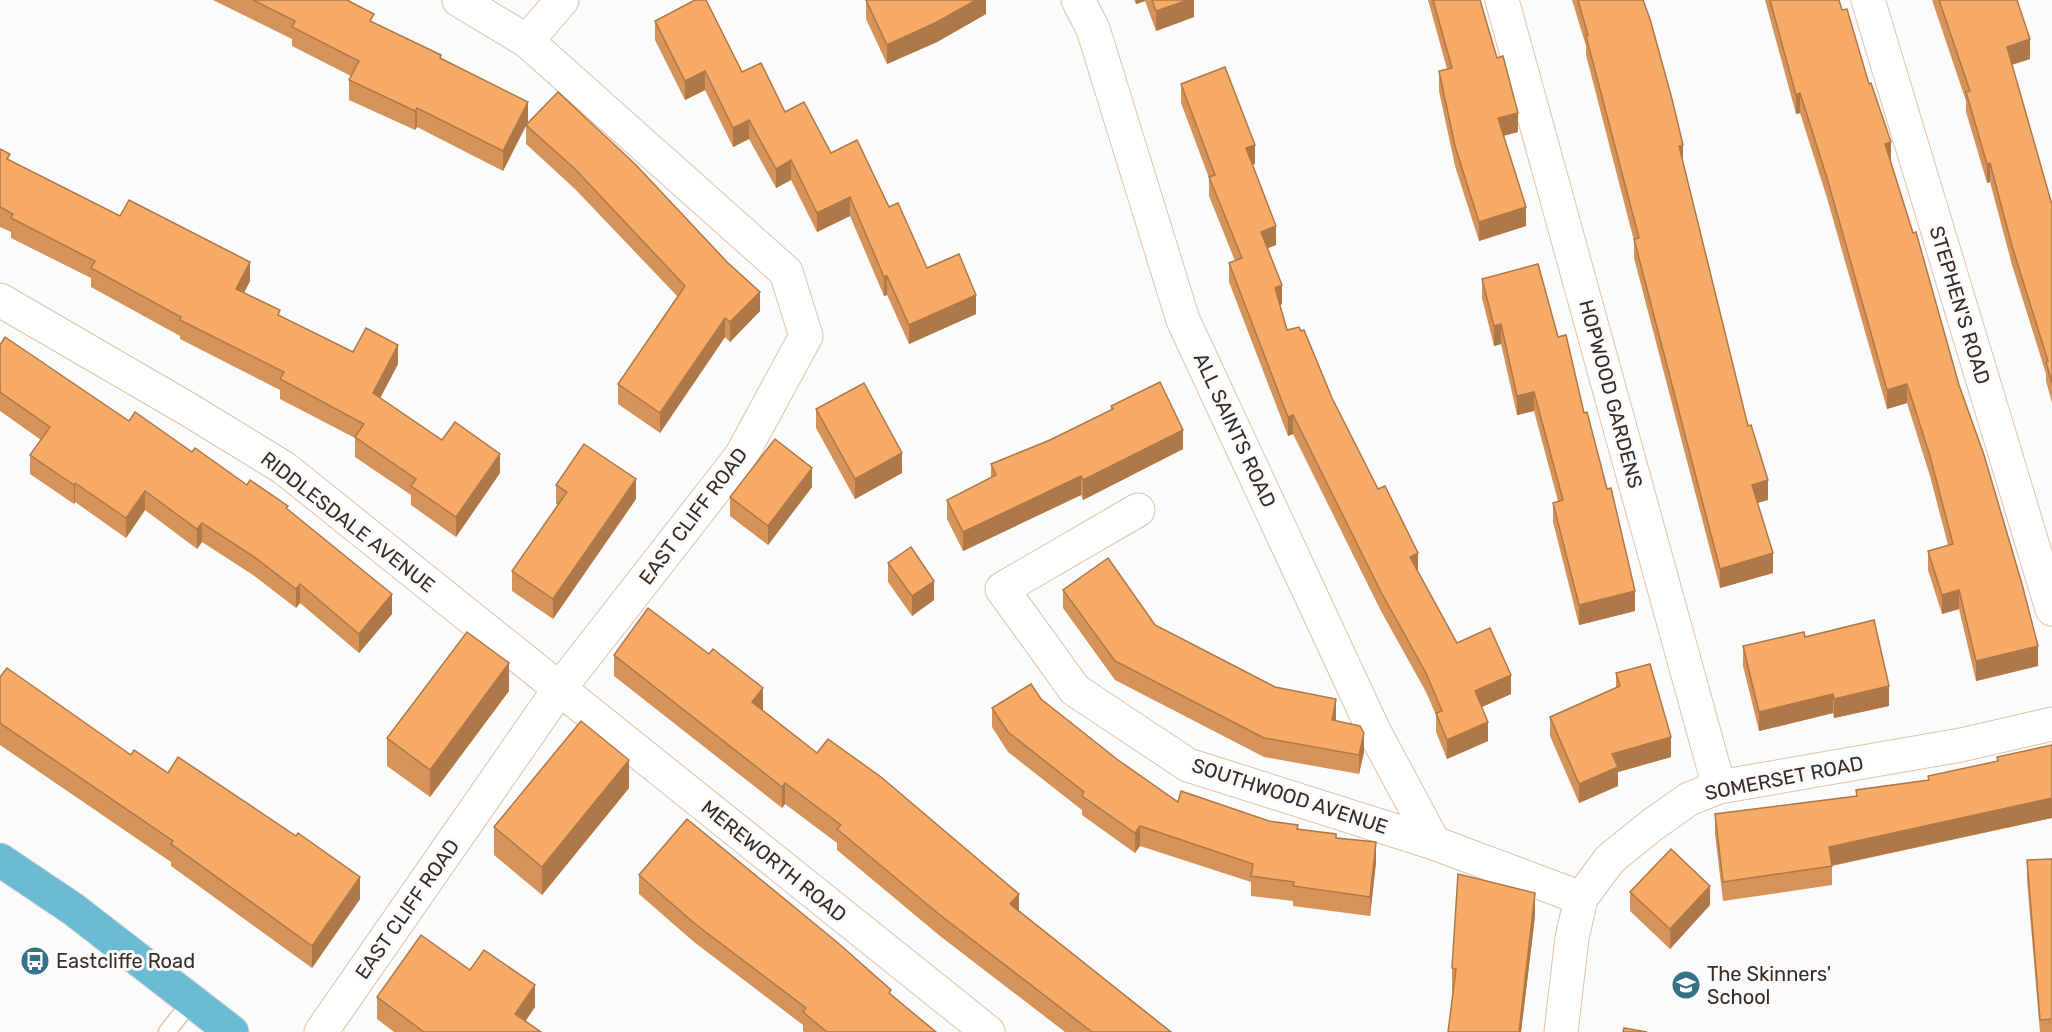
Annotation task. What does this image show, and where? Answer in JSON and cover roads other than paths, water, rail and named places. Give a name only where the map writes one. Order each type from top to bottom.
[{"type":"highway","points":[[0,860],[73,909],[232,1032]]},
{"type":"street","name":"EAST CLIFF ROAD","points":[[321,1032],[560,688],[741,456],[806,336],[786,272],[527,41],[459,0]]},
{"type":"street","points":[[527,41],[562,0]]},
{"type":"street","name":"ALL SAINTS ROAD","points":[[1078,0],[1093,29],[1184,320],[1374,731],[1434,843]]},
{"type":"street","name":"HOPWOOD GARDENS","points":[[1502,0],[1719,787]]},
{"type":"street","name":"STEPHEN'S ROAD","points":[[1868,0],[2052,609]]},
{"type":"street","name":"RIDDLESDALE AVENUE","points":[[0,300],[284,468],[560,688]]},
{"type":"street","name":"SOUTHWOOD AVENUE","points":[[1138,510],[1002,589],[1075,690],[1188,765],[1434,843],[1581,898]]},
{"type":"street","name":"MEREWORTH ROAD","points":[[560,688],[988,1032]]},
{"type":"street","name":"SOMERSET ROAD","points":[[1561,1032],[1572,938],[1581,898],[1610,859],[1689,799],[1719,787],[1961,745],[2052,724]]},
{"type":"lane","points":[[168,1032],[192,1000]]},
{"type":"place","name":"Eastcliffe Road","points":[[35,961]]},
{"type":"place","name":"The Skinners' School","points":[[1686,985]]}]
